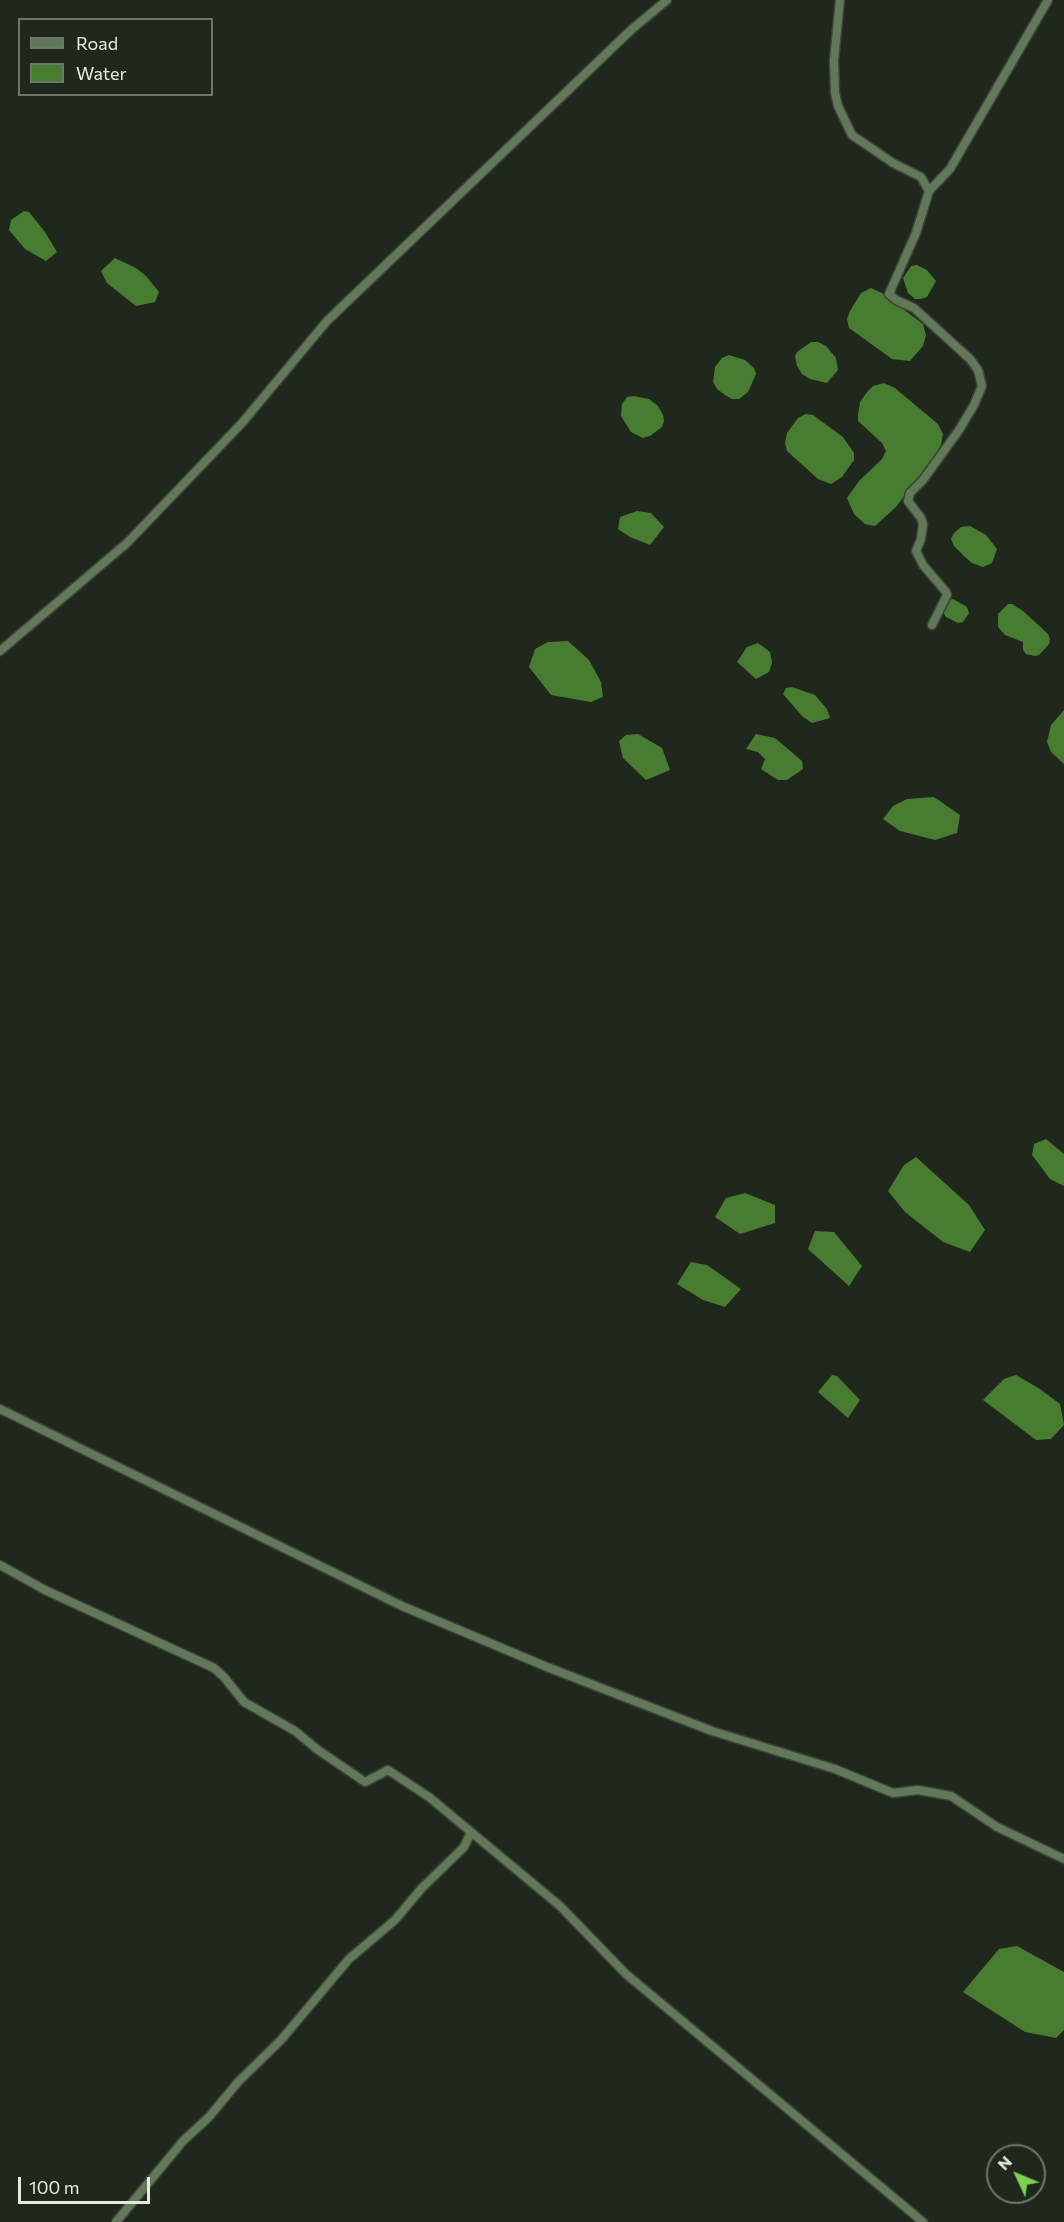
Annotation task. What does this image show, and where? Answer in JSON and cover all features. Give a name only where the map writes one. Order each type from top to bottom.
[{"type":"street","points":[[0,651],[127,543],[242,423],[327,321],[631,30],[667,0]]},
{"type":"street","points":[[840,0],[834,60],[835,93],[838,106],[852,135],[893,163],[921,177],[929,191]]},
{"type":"street","points":[[932,625],[947,595],[945,589],[923,565],[916,551],[921,539],[923,524],[908,501],[910,493],[923,480],[959,430],[982,386],[978,370],[969,359],[914,308],[896,300],[889,294],[916,233],[929,191],[950,169],[1048,0]]},
{"type":"street","points":[[0,1409],[402,1606],[547,1667],[712,1731],[835,1770],[893,1793],[918,1790],[951,1796],[997,1827],[1064,1858]]},
{"type":"street","points":[[0,1565],[45,1590],[214,1668],[244,1702],[295,1731],[318,1750],[365,1782],[388,1770],[429,1797],[560,1906],[626,1974],[923,2222]]},
{"type":"street","points":[[116,2222],[183,2141],[281,2040],[349,1959],[395,1920],[421,1889],[464,1847],[471,1832]]},
{"type":"water","points":[[24,211],[29,212],[57,252],[46,261],[25,249],[9,230],[11,220]]},
{"type":"water","points":[[115,258],[136,268],[146,276],[159,292],[155,302],[136,306],[107,283],[101,271]]},
{"type":"water","points":[[917,265],[927,270],[936,281],[927,297],[921,299],[915,299],[908,293],[903,278],[911,266]]},
{"type":"water","points":[[871,288],[882,293],[923,324],[926,335],[923,346],[910,361],[892,359],[849,328],[847,319],[850,311],[861,293]]},
{"type":"water","points":[[811,342],[818,342],[826,346],[836,358],[838,370],[827,383],[810,379],[802,374],[797,366],[795,356],[797,352]]},
{"type":"water","points":[[729,355],[745,360],[754,368],[756,374],[748,392],[739,399],[732,399],[725,395],[717,389],[713,382],[715,367],[722,358]]},
{"type":"water","points":[[884,383],[895,388],[938,424],[943,434],[941,445],[932,460],[896,507],[875,526],[865,524],[854,514],[847,498],[859,481],[882,459],[886,451],[882,443],[858,421],[860,402],[873,386]]},
{"type":"water","points":[[627,397],[649,399],[658,406],[663,415],[662,427],[650,436],[643,438],[631,432],[621,416],[622,404]]},
{"type":"water","points":[[806,414],[813,415],[843,437],[854,453],[854,460],[842,477],[831,484],[818,479],[787,451],[785,443],[787,433],[798,418]]},
{"type":"water","points":[[637,511],[651,513],[664,527],[650,545],[618,529],[620,517]]},
{"type":"water","points":[[970,526],[986,535],[997,549],[992,563],[983,567],[972,563],[954,546],[951,539],[954,533],[961,527]]},
{"type":"water","points":[[953,599],[967,607],[969,613],[963,622],[958,623],[946,617],[943,612],[942,608],[946,601]]},
{"type":"water","points":[[1008,604],[1023,611],[1048,634],[1049,644],[1039,655],[1026,654],[1023,650],[1023,642],[1005,635],[998,627],[998,614]]},
{"type":"water","points":[[568,641],[589,660],[601,682],[603,697],[591,702],[551,695],[529,667],[535,649],[548,642]]},
{"type":"water","points":[[758,643],[770,652],[772,662],[769,672],[756,679],[737,662],[747,647]]},
{"type":"water","points":[[792,687],[815,695],[827,709],[830,718],[812,723],[802,716],[783,694],[786,688]]},
{"type":"water","points":[[1064,710],[1064,764],[1051,752],[1047,742],[1051,725]]},
{"type":"water","points":[[638,734],[662,748],[670,770],[646,780],[623,758],[619,741],[626,735]]},
{"type":"water","points":[[756,734],[775,738],[802,761],[803,769],[787,780],[778,780],[761,769],[765,759],[758,752],[746,749]]},
{"type":"water","points":[[934,797],[960,815],[957,833],[935,840],[900,831],[883,819],[893,806],[907,799]]},
{"type":"water","points":[[1046,1139],[1064,1154],[1064,1186],[1050,1179],[1032,1155],[1034,1144]]},
{"type":"water","points":[[916,1157],[969,1205],[985,1230],[970,1252],[943,1242],[905,1212],[888,1191],[904,1165]]},
{"type":"water","points":[[745,1193],[775,1205],[775,1223],[740,1234],[715,1217],[726,1198]]},
{"type":"water","points":[[815,1231],[834,1232],[862,1266],[849,1286],[808,1249]]},
{"type":"water","points":[[691,1262],[707,1265],[741,1289],[725,1307],[703,1300],[677,1284]]},
{"type":"water","points":[[832,1375],[837,1376],[860,1400],[848,1418],[818,1392]]},
{"type":"water","points":[[1016,1375],[1060,1404],[1064,1425],[1051,1439],[1036,1440],[983,1400],[1004,1379]]},
{"type":"water","points":[[1017,1946],[1064,1972],[1064,2030],[1056,2038],[1025,2032],[963,1992],[999,1949]]}]
